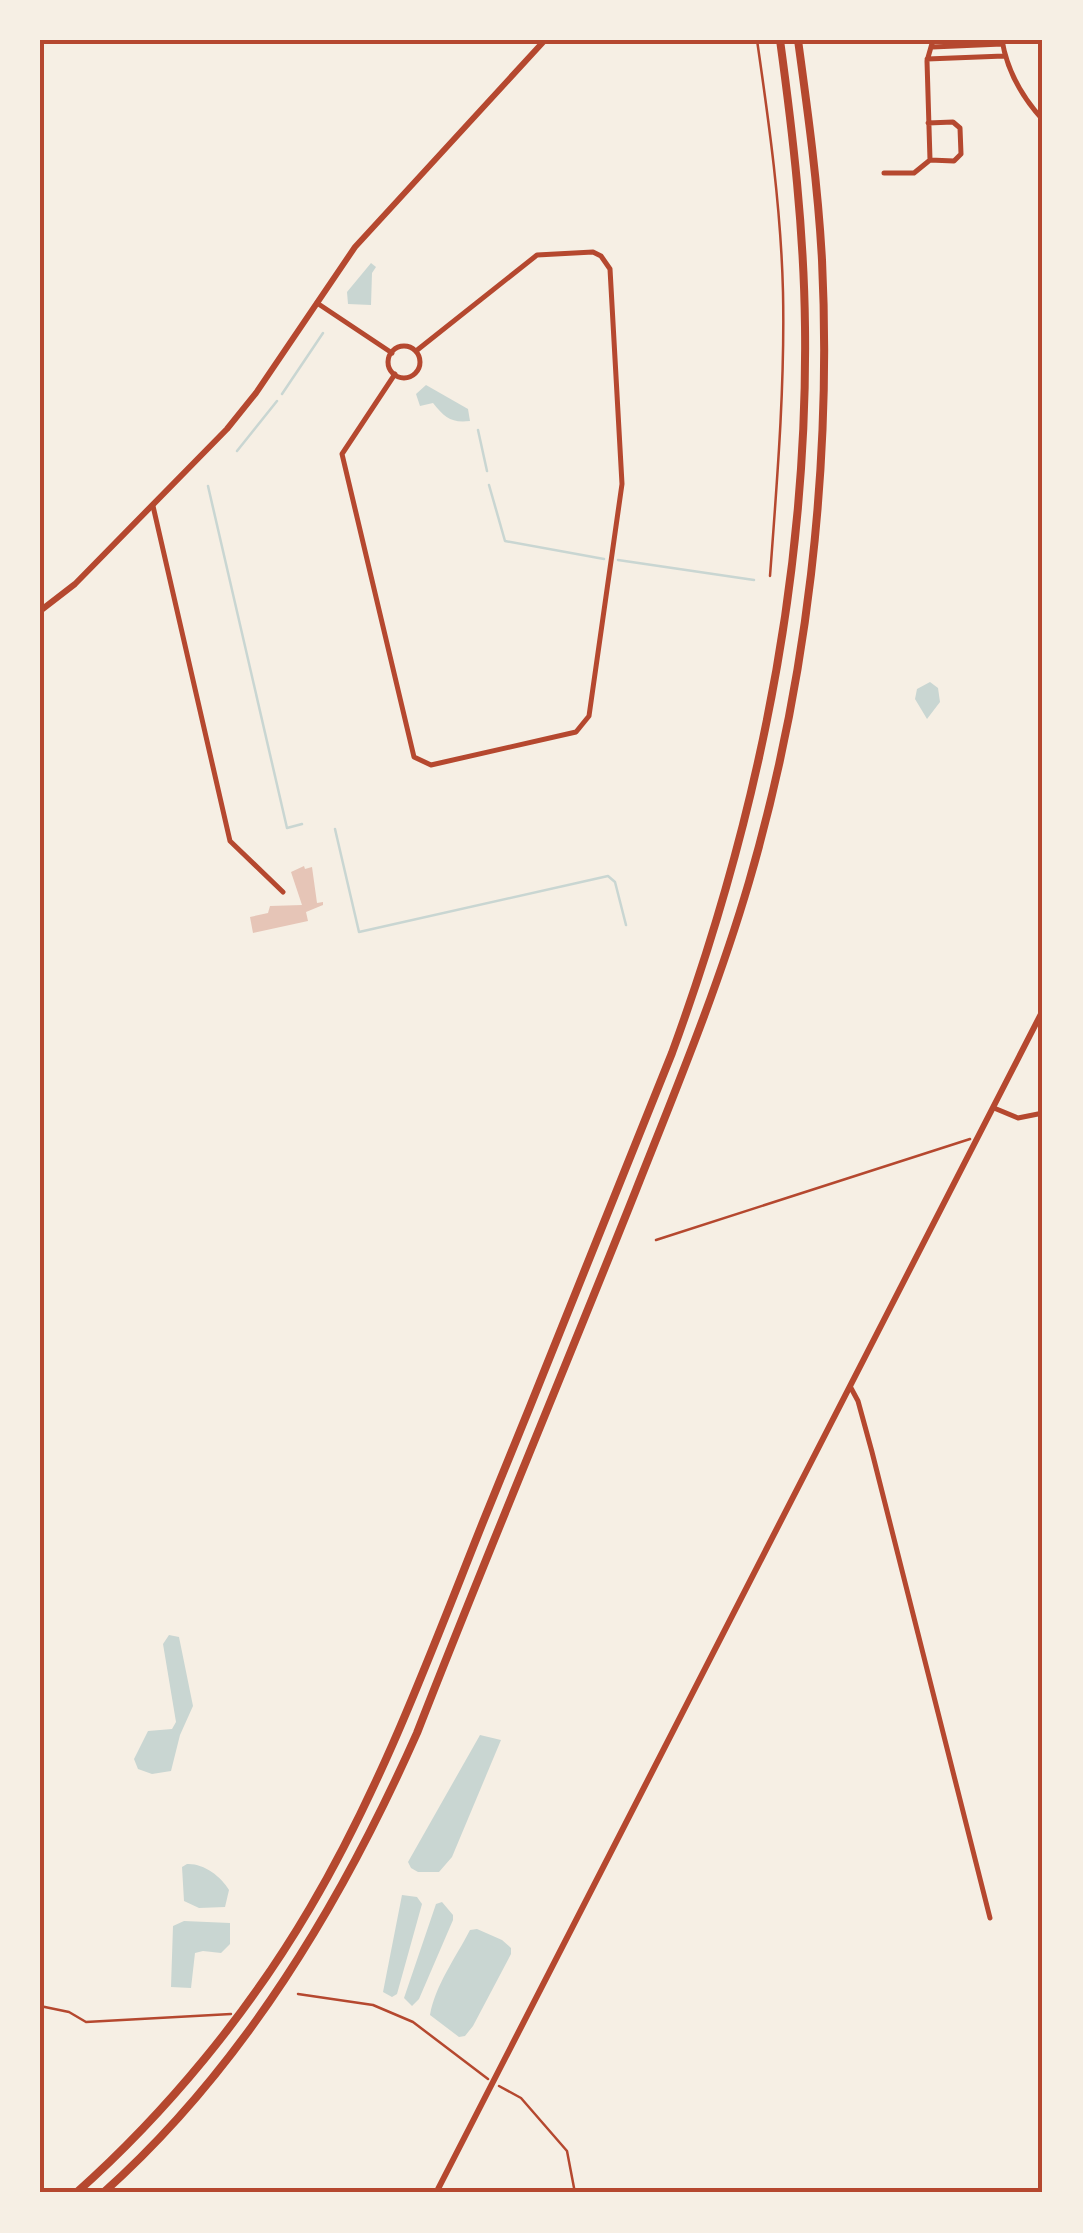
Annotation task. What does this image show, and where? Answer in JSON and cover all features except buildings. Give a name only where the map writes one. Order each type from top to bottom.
[{"type":"highway","points":[[76,2193],[176,2090],[238,2014],[310,1909],[394,1742],[702,970],[735,862],[777,680],[796,536],[803,452],[804,264],[780,40]]},
{"type":"highway","points":[[103,2193],[192,2100],[270,2000],[325,1917],[375,1825],[417,1732],[593,1300],[690,1056],[736,920],[765,820],[788,715],[816,507],[823,396],[822,263],[812,135],[798,40]]},
{"type":"street","points":[[40,611],[75,584],[227,429],[380,218],[544,40]]},
{"type":"street","points":[[930,160],[927,59],[933,43],[1002,42],[1004,56],[1028,104],[1043,120]]},
{"type":"street","points":[[927,59],[1004,56]]},
{"type":"street","points":[[884,173],[914,173],[930,160],[954,161],[961,154],[960,128],[953,122],[928,124]]},
{"type":"street","points":[[395,374],[342,454],[414,757],[431,764],[576,732],[588,716],[622,484],[610,269],[601,256],[592,252],[537,254],[416,352]]},
{"type":"street","points":[[317,303],[392,353]]},
{"type":"street","points":[[405,346],[416,352],[420,364],[415,374],[406,378],[395,374],[389,365],[392,353],[405,346]]},
{"type":"street","points":[[152,503],[230,841],[284,892]]},
{"type":"street","points":[[436,2193],[1043,1010]]},
{"type":"street","points":[[994,1108],[1018,1118],[1043,1113]]},
{"type":"street","points":[[851,1388],[872,1452],[990,1918]]},
{"type":"path","points":[[758,40],[783,290],[770,576]]},
{"type":"path","points":[[656,1240],[980,1136]]},
{"type":"path","points":[[298,1994],[373,2005],[413,2022],[492,2082],[521,2098],[568,2151],[575,2193]]},
{"type":"path","points":[[40,2006],[69,2012],[86,2022],[238,2014]]},
{"type":"shaded area","points":[[371,263],[376,267],[372,273],[371,305],[348,304],[347,292]]},
{"type":"shaded area","points":[[426,385],[468,409],[470,421],[449,418],[433,403],[420,406],[416,394]]},
{"type":"shaded area","points":[[930,682],[938,688],[940,702],[927,719],[915,699],[917,689]]},
{"type":"shaded area","points":[[169,1635],[179,1637],[193,1706],[180,1735],[171,1771],[152,1774],[138,1769],[134,1759],[148,1731],[172,1729],[176,1722],[163,1644]]},
{"type":"shaded area","points":[[480,1735],[501,1740],[452,1857],[439,1872],[418,1872],[408,1862]]},
{"type":"shaded area","points":[[187,1864],[205,1868],[221,1880],[229,1890],[225,1907],[199,1908],[184,1901],[182,1867]]},
{"type":"shaded area","points":[[402,1895],[417,1897],[422,1904],[397,1994],[392,1997],[383,1992]]},
{"type":"shaded area","points":[[442,1902],[453,1920],[419,1999],[412,2006],[404,1998],[436,1904]]},
{"type":"shaded area","points":[[184,1921],[230,1923],[230,1944],[221,1953],[195,1953],[191,1988],[171,1987],[173,1926]]},
{"type":"shaded area","points":[[477,1929],[502,1940],[511,1948],[511,1954],[473,2026],[459,2037],[430,2015],[447,1972],[470,1930]]},
{"type":"waterway","points":[[282,394],[323,333]]},
{"type":"waterway","points":[[237,451],[277,401]]},
{"type":"waterway","points":[[478,430],[487,471]]},
{"type":"waterway","points":[[489,485],[505,541],[604,559]]},
{"type":"waterway","points":[[208,486],[287,828],[302,824]]},
{"type":"waterway","points":[[618,560],[754,580]]},
{"type":"waterway","points":[[335,829],[359,932],[608,876],[615,882],[626,925]]}]
